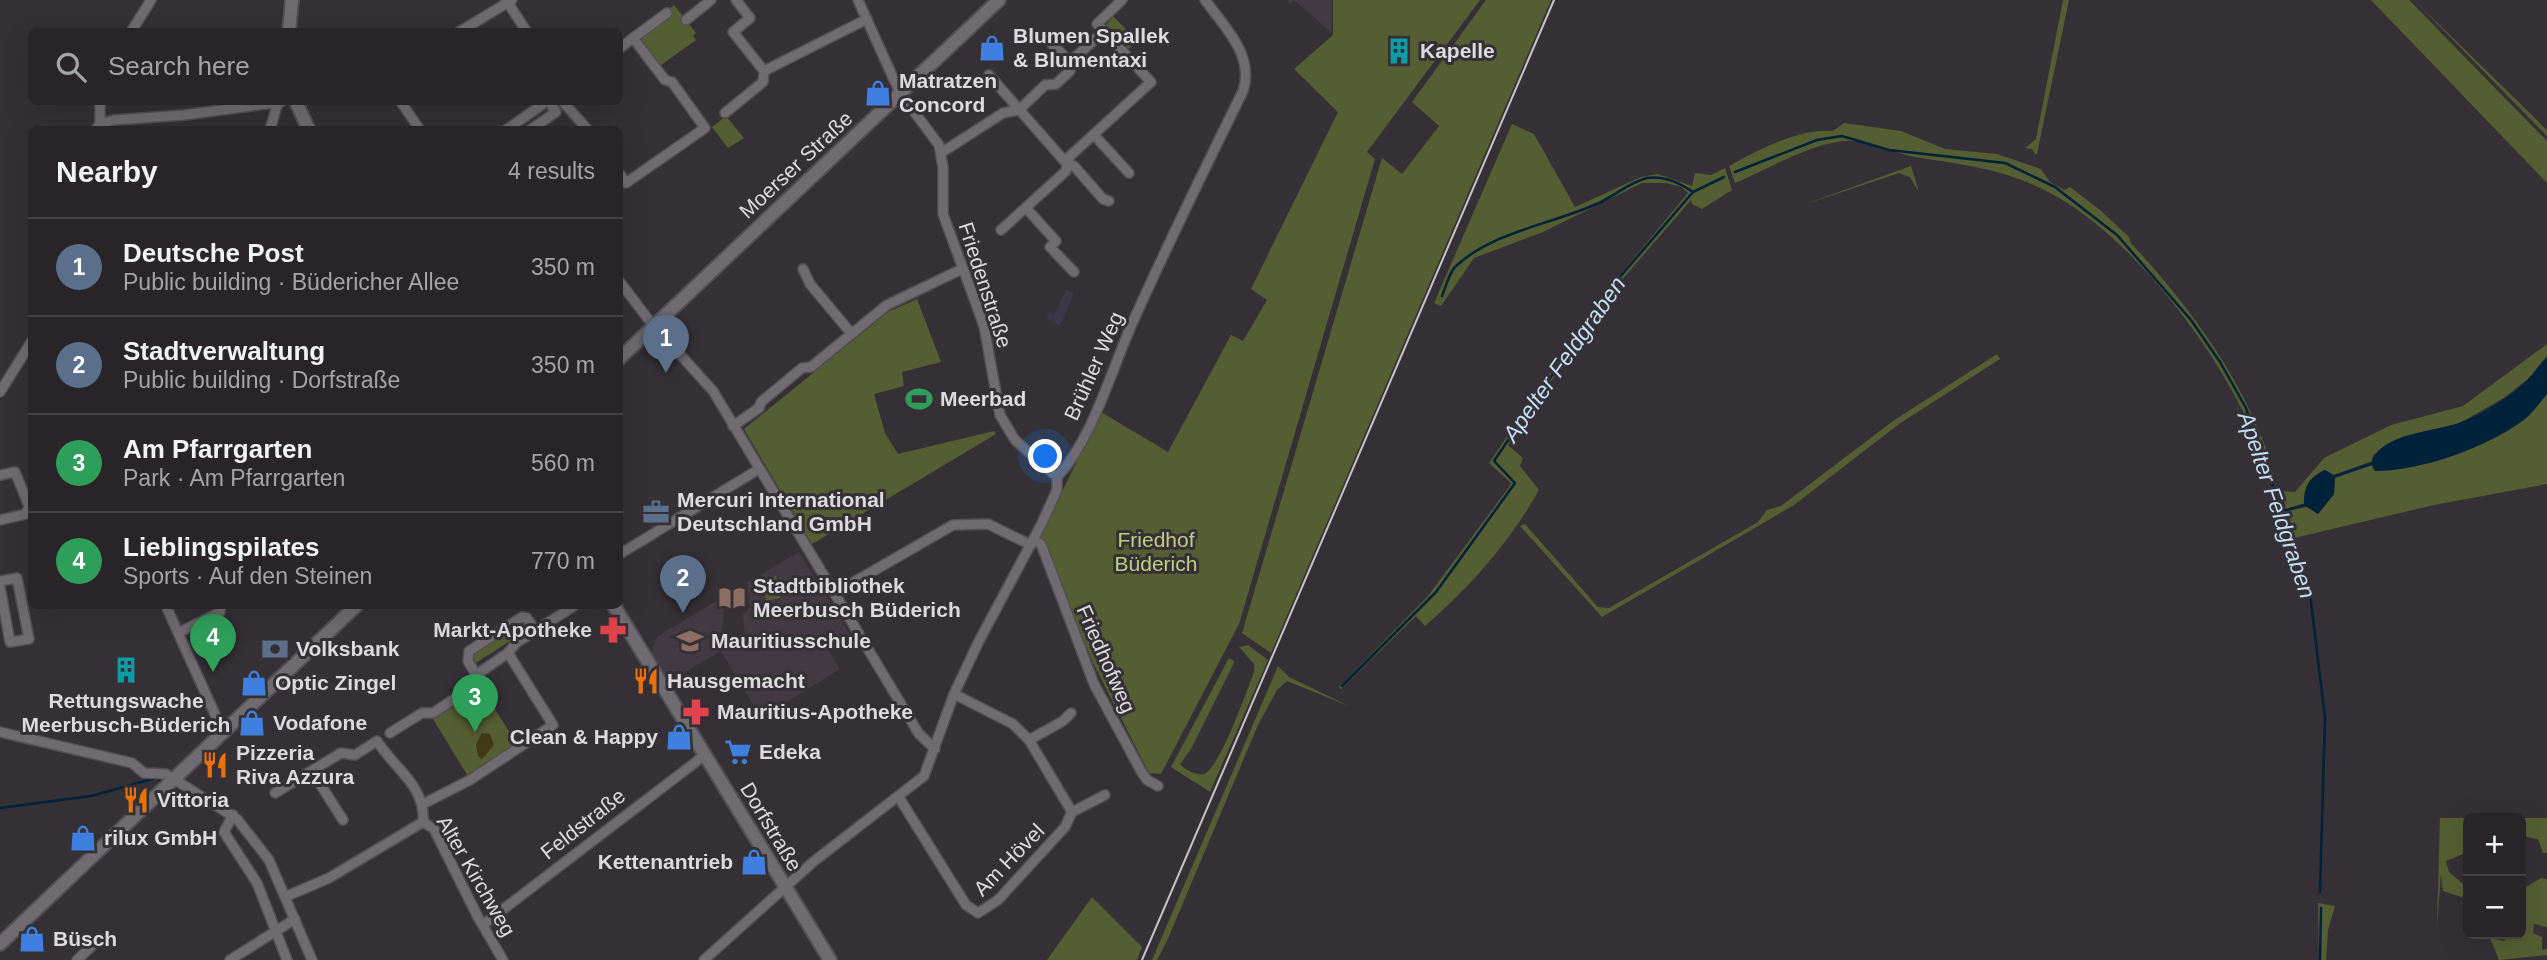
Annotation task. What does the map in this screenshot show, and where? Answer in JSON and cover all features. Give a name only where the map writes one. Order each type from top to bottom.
[{"type":"main road","points":[[289,28],[292,0]]},
{"type":"main road","name":"Moerser Straße","points":[[623,355],[999,0]]},
{"type":"main road","points":[[297,105],[307,126]]},
{"type":"main road","points":[[0,944],[353,609]]},
{"type":"main road","name":"Dorfstraße","points":[[616,609],[830,960]]},
{"type":"street","points":[[134,28],[151,0]]},
{"type":"street","points":[[686,20],[711,0]]},
{"type":"street","points":[[725,113],[764,82],[764,71],[733,32],[750,18],[736,0]]},
{"type":"street","name":"Friedenstraße","points":[[858,0],[900,93],[934,134],[941,153],[943,214],[988,339],[997,398],[1005,426],[1015,440],[1057,477]]},
{"type":"street","points":[[1001,230],[1066,171],[1069,157],[1151,82],[1097,24],[1122,0]]},
{"type":"street","name":"Brühler Weg","points":[[704,960],[822,855],[924,776],[954,694],[1057,490],[1057,477],[1069,465],[1091,420],[1137,312],[1245,84],[1246,70],[1235,41],[1205,0]]},
{"type":"street","points":[[465,28],[508,1],[525,28]]},
{"type":"street","points":[[623,46],[667,13]]},
{"type":"street","points":[[764,71],[867,19]]},
{"type":"street","points":[[1070,62],[1104,31]]},
{"type":"street","points":[[941,153],[1003,113],[1018,110],[1045,85],[1056,84],[1070,71],[1070,62],[1045,37]]},
{"type":"street","points":[[623,178],[626,183],[705,128],[673,82],[665,80],[633,38]]},
{"type":"street","points":[[989,75],[1068,164],[1074,166],[1104,200],[1109,201]]},
{"type":"street","points":[[1003,113],[1004,104],[1009,100]]},
{"type":"street","points":[[97,126],[100,105]]},
{"type":"street","points":[[99,126],[114,120],[184,115],[258,105]]},
{"type":"street","points":[[271,126],[279,105]]},
{"type":"street","points":[[403,105],[417,126]]},
{"type":"street","points":[[512,126],[544,105]]},
{"type":"street","points":[[536,126],[556,112],[550,105]]},
{"type":"street","points":[[566,105],[584,126]]},
{"type":"street","points":[[1095,136],[1129,173]]},
{"type":"street","points":[[1026,208],[1056,241],[1050,247],[1074,272]]},
{"type":"street","points":[[803,269],[810,285],[851,333]]},
{"type":"street","points":[[733,426],[759,408],[761,402],[802,368],[811,367],[887,305],[962,269]]},
{"type":"street","points":[[623,286],[702,378],[919,734],[935,748]]},
{"type":"street","points":[[0,392],[28,347]]},
{"type":"street","points":[[623,552],[759,469]]},
{"type":"street","points":[[0,475],[11,471],[19,476],[28,503]]},
{"type":"street","points":[[0,520],[26,514],[28,509]]},
{"type":"street","points":[[835,593],[953,525],[988,524],[1032,542]]},
{"type":"street","name":"Friedhofweg","points":[[1032,542],[1041,544],[1094,684],[1141,771],[1147,780],[1158,786]]},
{"type":"street","points":[[0,581],[17,578],[29,639],[10,642],[3,617],[0,587]]},
{"type":"street","points":[[168,609],[223,732]]},
{"type":"street","points":[[180,632],[220,612],[220,609]]},
{"type":"street","points":[[476,675],[508,653],[516,643],[569,609]]},
{"type":"street","points":[[3,617],[24,613]]},
{"type":"street","points":[[390,733],[422,713],[433,713],[475,685],[476,675],[468,660],[469,651],[522,617],[527,618],[535,630]]},
{"type":"street","points":[[423,804],[470,780],[553,725],[508,653]]},
{"type":"street","points":[[954,694],[1013,724],[1029,740],[1072,812]]},
{"type":"street","points":[[1029,740],[1063,721],[1070,713]]},
{"type":"street","points":[[0,732],[132,763],[144,773],[153,772],[174,778],[233,815],[269,859],[312,960]]},
{"type":"street","name":"Alter Kirchweg","points":[[312,771],[341,753],[355,755],[377,741],[388,758],[402,769],[423,804],[423,822],[434,829],[503,960]]},
{"type":"street","name":"Feldstraße","points":[[484,924],[705,755]]},
{"type":"street","points":[[275,793],[312,771],[343,820]]},
{"type":"street","name":"Am Hövel","points":[[898,796],[966,905],[978,913],[998,900],[1065,827],[1072,812],[1105,795]]},
{"type":"street","points":[[233,815],[224,832],[257,883],[287,960]]},
{"type":"street","points":[[287,896],[329,878],[423,822]]},
{"type":"street","points":[[230,960],[295,919]]},
{"type":"street","points":[[77,960],[99,939]]},
{"type":"shaded area","points":[[1294,0],[1332,0],[1332,33]]},
{"type":"shaded area","points":[[1066,290],[1074,293],[1060,326],[1047,318],[1048,313],[1054,315]]},
{"type":"shaded area","points":[[799,552],[851,636],[828,649],[840,669],[761,718],[721,651],[668,682],[651,652],[658,636],[720,599],[724,606],[721,650],[745,637],[743,615],[750,607],[747,583]]},
{"type":"green space","name":"Friedhof Büderich","points":[[1333,0],[1480,0],[1367,152],[1375,159],[1239,624],[1161,774],[1149,773],[1094,665],[1040,537],[1101,412],[1168,452],[1231,335],[1243,341],[1267,300],[1251,289],[1338,112],[1294,69],[1333,35]]},
{"type":"green space","points":[[1486,0],[1551,0],[1271,653],[1242,633],[1382,158],[1402,174],[1439,126],[1412,102]]},
{"type":"green space","points":[[2063,0],[2069,0],[2035,154],[2032,149],[2025,148],[2036,139]]},
{"type":"green space","points":[[2371,0],[2409,0],[2547,141],[2547,183]]},
{"type":"green space","points":[[2414,0],[2547,130],[2547,136]]},
{"type":"green space","points":[[674,5],[696,33],[693,36],[696,40],[661,65],[635,39]]},
{"type":"green space","points":[[1113,16],[1137,41],[1127,50],[1105,27]]},
{"type":"green space","points":[[726,116],[744,138],[728,148],[712,127]]},
{"type":"green space","points":[[1844,123],[1901,131],[1945,149],[1997,154],[2041,169],[2050,182],[2064,190],[2070,187],[2100,210],[2129,237],[2212,344],[2244,399],[2270,459],[2265,463],[2229,386],[2175,305],[2109,234],[2073,207],[2038,187],[1993,171],[1915,157],[1853,141],[1816,147],[1735,183],[1729,166],[1779,141],[1806,133],[1833,131]]},
{"type":"green space","points":[[1512,124],[1534,134],[1575,207],[1641,177],[1658,174],[1692,186],[1695,173],[1711,175],[1725,168],[1732,190],[1702,209],[1692,204],[1691,200],[1614,289],[1508,445],[1523,458],[1520,466],[1539,490],[1502,546],[1458,596],[1425,626],[1416,616],[1341,689],[1339,687],[1428,596],[1509,487],[1511,483],[1489,463],[1604,294],[1688,193],[1681,187],[1666,183],[1642,183],[1543,232],[1474,258],[1441,306],[1434,303]]},
{"type":"green space","points":[[1911,166],[1919,192],[1910,177],[1899,173],[1800,206]]},
{"type":"green space","points":[[917,299],[941,362],[902,372],[904,386],[874,394],[885,433],[898,454],[994,431],[996,434],[812,544],[744,429],[888,312]]},
{"type":"green space","points":[[2547,344],[2547,357],[2528,379],[2505,397],[2460,423],[2402,437],[2373,455],[2372,461],[2334,475],[2324,470],[2308,483],[2304,504],[2286,509],[2282,491],[2295,492],[2324,458],[2391,425],[2463,406]]},
{"type":"green space","points":[[1997,354],[2000,359],[1899,424],[1794,505],[1602,617],[1520,526],[1525,524],[1598,607],[1609,608],[1758,522],[1767,510],[1781,506],[1893,421]]},
{"type":"green space","points":[[2547,394],[2547,484],[2434,505],[2294,538],[2288,511],[2307,507],[2318,514],[2334,494],[2335,478],[2372,465],[2375,471],[2469,448],[2510,427],[2529,413]]},
{"type":"green space","points":[[776,576],[780,598],[766,601],[762,579]]},
{"type":"green space","points":[[521,621],[525,622],[527,630],[474,664],[471,654]]},
{"type":"green space","points":[[1248,645],[1268,660],[1210,792],[1171,767],[1229,658],[1234,661],[1233,665],[1191,749],[1180,764],[1190,772],[1204,774],[1218,758],[1254,672],[1254,664],[1239,647]]},
{"type":"green space","points":[[1278,666],[1289,677],[1349,706],[1287,681],[1277,690],[1258,725],[1167,941],[1157,960],[1152,960]]},
{"type":"green space","points":[[481,688],[518,745],[469,778],[433,719]]},
{"type":"green space","points":[[2440,818],[2463,818],[2463,854],[2446,861],[2449,872],[2463,884],[2463,897],[2443,891],[2441,874],[2437,925]]},
{"type":"green space","points":[[2526,818],[2547,818],[2547,853],[2543,853],[2538,839],[2526,837]]},
{"type":"green space","points":[[2541,878],[2547,879],[2547,927],[2534,924],[2533,933],[2542,937],[2542,950],[2547,949],[2547,955],[2499,960],[2490,939],[2526,939],[2526,887]]},
{"type":"green space","points":[[1092,897],[1142,947],[1137,960],[1047,960]]},
{"type":"green space","points":[[2318,903],[2335,906],[2328,930],[2326,960],[2319,960]]},
{"type":"sand","points":[[482,733],[490,734],[494,745],[482,759],[478,756],[476,744]]},
{"type":"water","points":[[2547,357],[2547,394],[2528,417],[2510,429],[2454,456],[2413,467],[2375,471],[2371,464],[2384,446],[2407,436],[2456,424],[2485,411],[2522,385]]},
{"type":"water","points":[[2325,470],[2335,476],[2334,494],[2318,514],[2304,505],[2305,493],[2311,480]]},
{"type":"waterway","name":"Apelter Feldgraben","points":[[1735,172],[1817,140],[1842,136],[1889,150],[2005,163],[2055,187],[2117,235],[2191,320],[2220,362],[2246,408],[2310,593],[2325,718],[2320,892]]},
{"type":"waterway","name":"Apelter Feldgraben","points":[[1442,296],[1454,269],[1488,244],[1599,203],[1641,180],[1653,177],[1666,179],[1693,192]]},
{"type":"waterway","name":"Apelter Feldgraben","points":[[1342,686],[1436,592],[1515,483],[1494,461],[1613,285],[1693,192],[1724,177]]},
{"type":"waterway","points":[[2335,476],[2371,464]]},
{"type":"waterway","points":[[2284,511],[2304,505]]},
{"type":"waterway","points":[[0,808],[91,796],[156,778],[161,781]]},
{"type":"waterway","name":"Apelter Feldgraben","points":[[2320,960],[2321,908]]},
{"type":"tram line","points":[[1142,960],[1554,0]]},
{"type":"place","name":"Blumen Spallek & Blumentaxi","points":[[992,48]]},
{"type":"place","name":"Kapelle","points":[[1399,51]]},
{"type":"place","name":"Matratzen Concord","points":[[878,93]]},
{"type":"place","name":"Deutsche Post","points":[[666,373]]},
{"type":"place","name":"Meerbad","points":[[919,399]]},
{"type":"place","name":"Mercuri International Deutschland GmbH","points":[[656,512]]},
{"type":"place","name":"Stadtbibliothek Meerbusch Büderich","points":[[732,598]]},
{"type":"place","name":"Stadtverwaltung","points":[[683,613]]},
{"type":"place","name":"Markt-Apotheke","points":[[613,630]]},
{"type":"place","name":"Mauritiusschule","points":[[690,641]]},
{"type":"place","name":"Volksbank","points":[[275,649]]},
{"type":"place","name":"Rettungswache Meerbusch-Büderich","points":[[126,670]]},
{"type":"place","name":"Lieblingspilates","points":[[213,672]]},
{"type":"place","name":"Hausgemacht","points":[[646,681]]},
{"type":"place","name":"Optic Zingel","points":[[254,683]]},
{"type":"place","name":"Mauritius-Apotheke","points":[[696,712]]},
{"type":"place","name":"Vodafone","points":[[252,723]]},
{"type":"place","name":"Am Pfarrgarten","points":[[475,732]]},
{"type":"place","name":"Clean & Happy","points":[[679,737]]},
{"type":"place","name":"Edeka","points":[[738,752]]},
{"type":"place","name":"Pizzeria Riva Azzura","points":[[215,765]]},
{"type":"place","name":"Vittoria","points":[[136,800]]},
{"type":"place","name":"rilux GmbH","points":[[83,838]]},
{"type":"place","name":"Kettenantrieb","points":[[754,862]]},
{"type":"place","name":"Büsch","points":[[32,939]]}]
